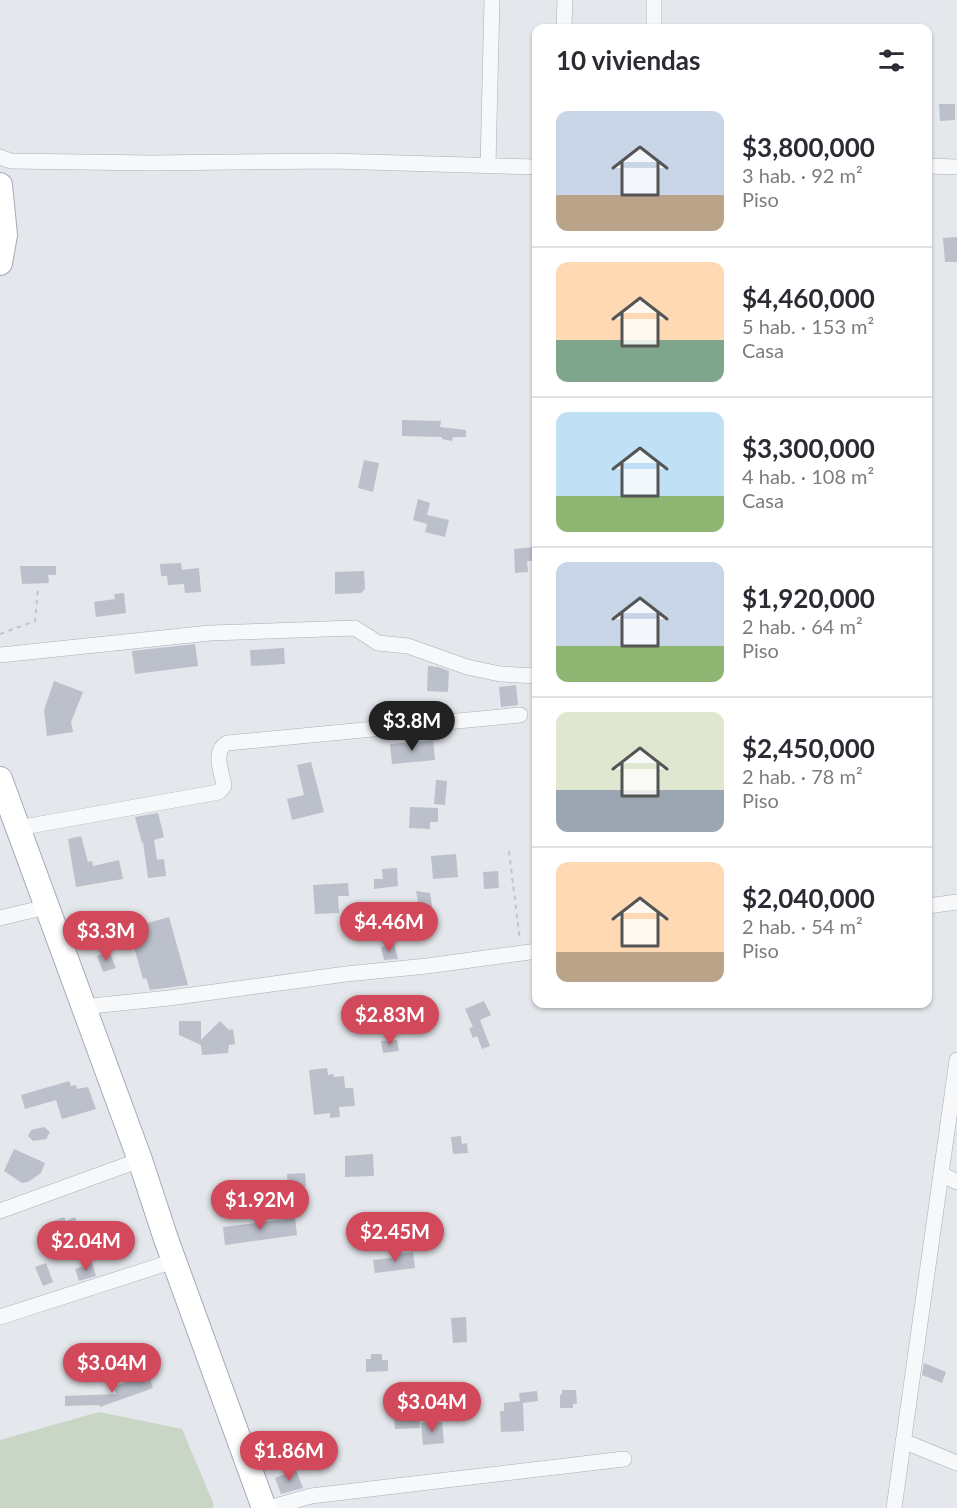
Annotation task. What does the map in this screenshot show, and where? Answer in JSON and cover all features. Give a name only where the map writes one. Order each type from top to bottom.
[{"type":"main road","points":[[0,185],[4,235],[0,263]]},
{"type":"main road","points":[[0,780],[266,1508]]},
{"type":"street","points":[[488,165],[492,0]]},
{"type":"street","points":[[564,24],[565,0]]},
{"type":"street","points":[[654,0],[654,24]]},
{"type":"street","points":[[0,158],[10,161],[152,164],[332,161],[532,166]]},
{"type":"street","points":[[932,166],[957,166]]},
{"type":"street","points":[[0,655],[210,633],[355,628],[378,643],[408,646],[467,667],[500,674],[532,676]]},
{"type":"street","points":[[18,828],[219,792],[224,786],[218,752],[221,746],[227,743],[520,715]]},
{"type":"street","points":[[932,905],[957,902]]},
{"type":"street","points":[[0,918],[46,907]]},
{"type":"street","points":[[82,1007],[529,952]]},
{"type":"street","points":[[894,1508],[957,1060]]},
{"type":"street","points":[[0,1211],[140,1160]]},
{"type":"street","points":[[941,1173],[957,1182]]},
{"type":"street","points":[[0,1317],[174,1261]]},
{"type":"street","points":[[903,1441],[957,1463]]},
{"type":"street","points":[[266,1508],[312,1496],[624,1459]]},
{"type":"path","points":[[0,634],[35,621],[38,588]]},
{"type":"path","points":[[509,851],[529,952]]},
{"type":"green space","points":[[99,1412],[182,1429],[214,1505],[212,1508],[0,1508],[0,1440]]},
{"type":"building","points":[[939,104],[955,104],[955,120],[940,121]]},
{"type":"building","points":[[957,237],[957,262],[945,262],[943,238]]},
{"type":"building","points":[[402,420],[441,421],[440,427],[466,430],[466,437],[453,437],[452,441],[442,439],[442,437],[402,436]]},
{"type":"building","points":[[364,460],[379,463],[373,492],[358,488]]},
{"type":"building","points":[[418,499],[430,503],[427,515],[449,520],[445,537],[425,532],[427,524],[413,520]]},
{"type":"building","points":[[532,547],[532,561],[527,561],[528,572],[515,573],[514,549]]},
{"type":"building","points":[[181,563],[182,570],[199,568],[201,592],[185,593],[184,584],[168,585],[167,576],[161,576],[160,564]]},
{"type":"building","points":[[20,566],[56,566],[56,575],[48,575],[49,583],[22,584]]},
{"type":"building","points":[[364,571],[365,589],[361,593],[335,594],[335,572]]},
{"type":"building","points":[[124,593],[126,613],[96,617],[94,602],[115,599],[114,594]]},
{"type":"building","points":[[195,644],[198,666],[135,674],[132,651]]},
{"type":"building","points":[[284,648],[285,664],[251,666],[250,650]]},
{"type":"building","points":[[428,666],[449,671],[448,692],[427,691]]},
{"type":"building","points":[[54,681],[83,692],[71,722],[73,732],[47,736],[44,710]]},
{"type":"building","points":[[516,685],[518,705],[501,707],[499,687]]},
{"type":"building","points":[[433,740],[435,760],[392,764],[390,744]]},
{"type":"building","points":[[311,762],[324,812],[292,820],[287,799],[304,795],[297,765]]},
{"type":"building","points":[[436,780],[447,781],[445,805],[434,804]]},
{"type":"building","points":[[410,807],[438,808],[438,822],[430,822],[430,829],[409,828]]},
{"type":"building","points":[[158,813],[164,837],[154,840],[157,860],[164,859],[166,876],[148,878],[143,842],[135,817]]},
{"type":"building","points":[[81,836],[88,862],[92,861],[93,866],[119,860],[123,879],[76,887],[68,839]]},
{"type":"building","points":[[456,854],[458,877],[433,879],[431,856]]},
{"type":"building","points":[[397,868],[398,886],[374,889],[374,879],[383,879],[382,869]]},
{"type":"building","points":[[498,871],[499,888],[484,889],[483,872]]},
{"type":"building","points":[[348,883],[349,896],[338,896],[339,913],[315,914],[313,885]]},
{"type":"building","points":[[416,891],[430,893],[433,912],[420,914]]},
{"type":"building","points":[[169,917],[188,985],[150,990],[146,978],[143,979],[131,936],[139,933],[137,926]]},
{"type":"building","points":[[394,944],[398,959],[384,960],[381,947]]},
{"type":"building","points":[[109,951],[116,968],[103,972],[97,956]]},
{"type":"building","points":[[484,1001],[491,1015],[480,1020],[490,1046],[482,1049],[477,1036],[473,1038],[469,1028],[473,1027],[465,1009]]},
{"type":"building","points":[[179,1021],[201,1021],[201,1040],[220,1021],[229,1030],[233,1029],[235,1044],[229,1045],[228,1053],[202,1055],[201,1045],[179,1035]]},
{"type":"building","points":[[397,1040],[399,1051],[383,1053],[381,1041]]},
{"type":"building","points":[[327,1068],[328,1075],[344,1076],[345,1088],[353,1088],[355,1106],[339,1107],[340,1117],[330,1118],[330,1113],[314,1115],[309,1070]]},
{"type":"building","points":[[69,1081],[71,1086],[76,1085],[77,1089],[88,1087],[96,1109],[62,1119],[56,1100],[25,1109],[21,1095]]},
{"type":"building","points":[[44,1127],[50,1132],[46,1139],[33,1141],[28,1136],[31,1130]]},
{"type":"building","points":[[461,1136],[462,1144],[467,1143],[468,1153],[453,1154],[451,1137]]},
{"type":"building","points":[[14,1149],[45,1163],[41,1173],[28,1182],[22,1183],[4,1171]]},
{"type":"building","points":[[373,1154],[374,1176],[345,1177],[345,1156]]},
{"type":"building","points":[[305,1173],[306,1187],[288,1188],[287,1174]]},
{"type":"building","points":[[64,1217],[66,1221],[75,1217],[83,1237],[64,1245],[54,1221]]},
{"type":"building","points":[[295,1218],[297,1235],[225,1245],[223,1227]]},
{"type":"building","points":[[413,1252],[415,1268],[375,1273],[373,1260],[398,1257],[397,1254]]},
{"type":"building","points":[[46,1263],[53,1282],[43,1286],[35,1267]]},
{"type":"building","points":[[92,1263],[96,1276],[79,1281],[75,1269]]},
{"type":"building","points":[[466,1317],[467,1342],[453,1343],[451,1318]]},
{"type":"building","points":[[371,1354],[382,1354],[382,1360],[388,1360],[388,1371],[366,1372],[366,1359],[371,1359]]},
{"type":"building","points":[[924,1363],[946,1372],[942,1383],[922,1375]]},
{"type":"building","points":[[148,1374],[153,1388],[100,1407],[99,1405],[65,1406],[65,1396],[116,1394],[113,1387]]},
{"type":"building","points":[[562,1390],[576,1390],[577,1404],[573,1404],[573,1408],[560,1408]]},
{"type":"building","points":[[537,1391],[538,1401],[523,1403],[524,1431],[501,1432],[500,1411],[504,1411],[504,1403],[520,1401],[519,1393]]},
{"type":"building","points":[[419,1410],[420,1428],[395,1429],[394,1418],[405,1417],[404,1411]]},
{"type":"building","points":[[442,1422],[444,1443],[423,1445],[421,1423]]},
{"type":"building","points":[[296,1470],[303,1488],[281,1494],[275,1478]]}]
